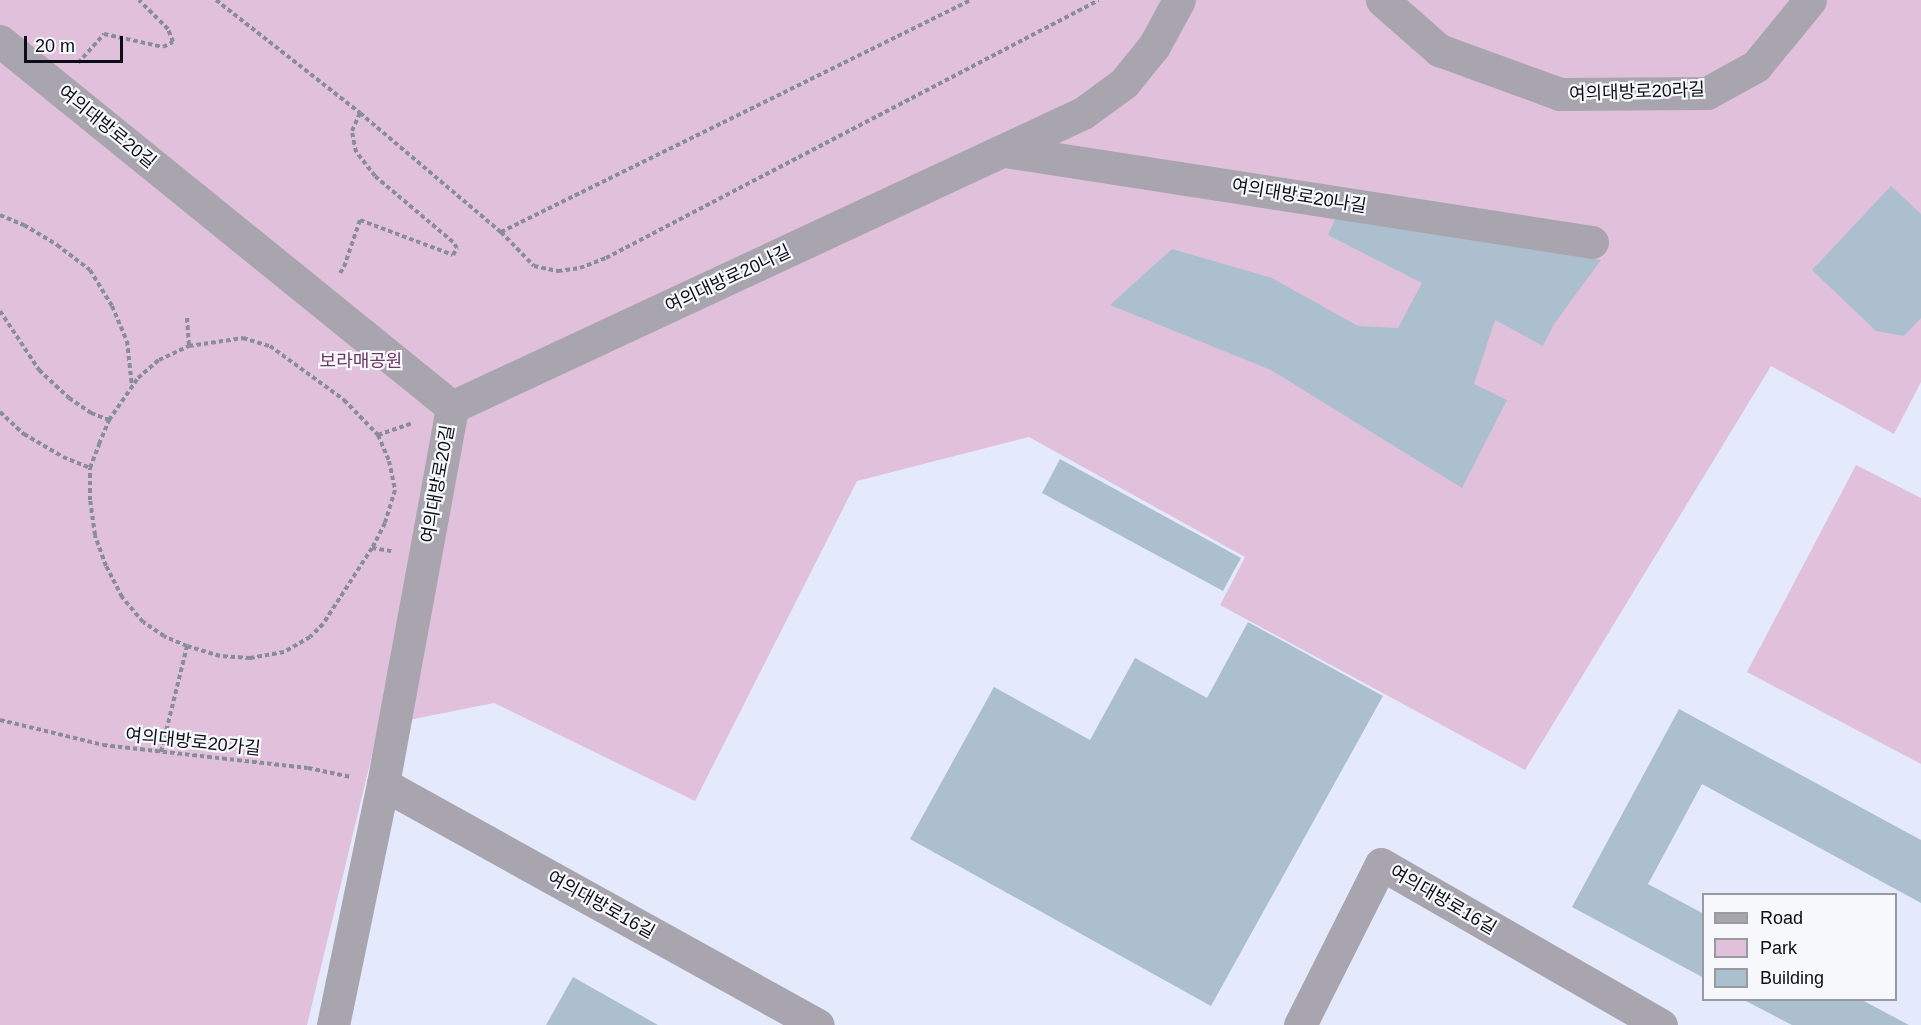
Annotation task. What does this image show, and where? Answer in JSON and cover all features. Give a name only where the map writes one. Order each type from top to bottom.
[{"type":"street","name":"여의대방로20나길","points":[[452,407],[1083,113],[1124,83],[1155,46],[1179,0]]},
{"type":"street","name":"여의대방로20라길","points":[[1382,0],[1439,50],[1560,94],[1571,94],[1707,93],[1756,66],[1810,0]]},
{"type":"street","name":"여의대방로20길","points":[[0,41],[452,407],[384,784],[333,1025]]},
{"type":"street","name":"여의대방로20나길","points":[[1005,151],[1592,242]]},
{"type":"street","name":"여의대방로16길","points":[[384,784],[818,1025]]},
{"type":"street","name":"여의대방로16길","points":[[1300,1025],[1381,864],[1661,1025]]},
{"type":"path","points":[[59,89],[81,58],[104,34],[163,47],[173,42],[168,29],[139,0]]},
{"type":"path","points":[[216,0],[360,113],[501,232],[534,266],[558,271],[580,268],[606,258],[1100,0]]},
{"type":"path","points":[[501,232],[971,0]]},
{"type":"path","points":[[319,298],[344,267],[360,219],[453,255],[457,248],[453,242],[375,176],[356,152],[352,131],[360,113]]},
{"type":"path","points":[[0,215],[24,225],[57,245],[90,270],[112,306],[127,341],[132,387]]},
{"type":"path","points":[[0,311],[39,370],[69,398],[91,413],[109,420]]},
{"type":"path","points":[[187,318],[189,346]]},
{"type":"path","points":[[243,338],[270,346],[344,400],[378,435],[389,461],[395,490],[385,523],[372,548],[323,624],[310,637],[284,652],[250,658],[220,656],[164,636],[143,622],[122,597],[95,535],[90,468],[109,420],[132,387],[159,360],[189,346],[243,338]]},
{"type":"path","points":[[0,412],[24,434],[63,457],[90,468]]},
{"type":"path","points":[[378,435],[413,423]]},
{"type":"path","points":[[372,548],[390,552],[396,549]]},
{"type":"path","points":[[161,752],[187,646]]},
{"type":"path","name":"여의대방로20가길","points":[[0,720],[103,746],[308,768],[384,784]]},
{"type":"green space","name":"보라매공원","points":[[0,0],[1921,0],[1921,382],[1894,434],[1771,366],[1525,770],[1220,605],[1245,557],[1029,437],[857,481],[695,801],[494,703],[379,726],[307,1025],[0,1025]]},
{"type":"green space","points":[[1856,465],[1921,498],[1921,764],[1747,672]]},
{"type":"building","points":[[1891,186],[1921,214],[1921,318],[1904,336],[1876,331],[1812,270]]},
{"type":"building","points":[[1337,214],[1601,260],[1554,324],[1543,346],[1495,320],[1474,384],[1507,400],[1462,488],[1271,370],[1110,305],[1172,249],[1272,278],[1358,326],[1398,328],[1422,283],[1328,235]]},
{"type":"building","points":[[1060,459],[1241,558],[1223,591],[1042,493]]},
{"type":"building","points":[[1248,622],[1383,696],[1211,1006],[910,839],[994,687],[1090,740],[1135,658],[1207,698]]},
{"type":"building","points":[[1679,709],[1921,840],[1921,903],[1702,784],[1648,884],[1702,913],[1702,977],[1572,907]]},
{"type":"building","points":[[573,977],[658,1025],[546,1025]]},
{"type":"building","points":[[1746,1001],[1864,1001],[1909,1025],[1792,1025]]}]
